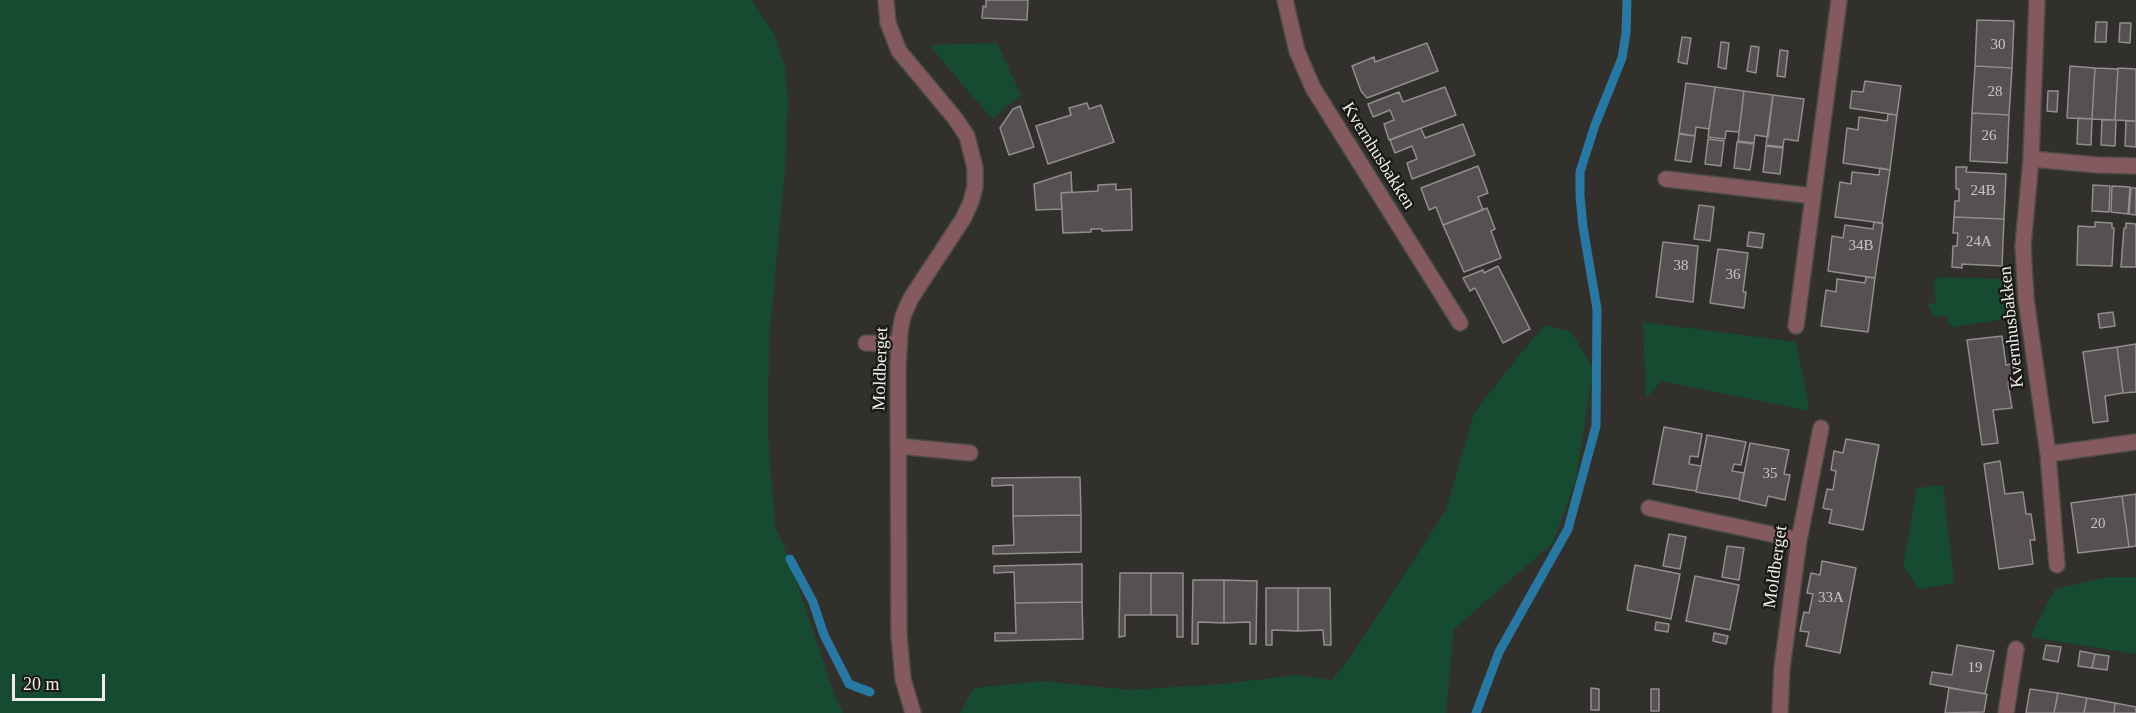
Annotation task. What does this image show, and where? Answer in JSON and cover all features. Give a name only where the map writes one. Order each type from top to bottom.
[{"type":"street","name":"Moldberget","points":[[886,0],[888,23],[899,51],[967,136],[975,168],[975,187],[971,202],[963,219],[911,298],[903,316],[898,344],[899,635],[903,679],[913,713]]},
{"type":"street","name":"Kvernhusbakken","points":[[1285,0],[1297,51],[1313,88],[1460,323]]},
{"type":"street","points":[[1796,326],[1839,0]]},
{"type":"street","name":"Kvernhusbakken","points":[[2037,0],[2031,159],[2024,246],[2026,299],[2048,454],[2057,564]]},
{"type":"street","points":[[2031,159],[2136,166]]},
{"type":"street","points":[[1666,179],[1813,196]]},
{"type":"street","points":[[866,343],[898,344]]},
{"type":"street","name":"Moldberget","points":[[1780,713],[1782,668],[1799,540],[1821,428]]},
{"type":"street","points":[[2048,454],[2136,442]]},
{"type":"street","points":[[898,446],[970,453]]},
{"type":"street","points":[[1649,508],[1799,540]]},
{"type":"street","points":[[2006,713],[2016,649]]},
{"type":"green space","points":[[0,0],[752,0],[774,34],[785,66],[788,102],[785,169],[769,340],[768,435],[775,526],[843,713],[0,713]]},
{"type":"green space","points":[[997,43],[1021,95],[992,119],[929,45]]},
{"type":"green space","points":[[1939,277],[2003,279],[2002,299],[2009,299],[2009,310],[2005,312],[2005,319],[1953,327],[1947,323],[1947,316],[1934,317],[1928,304],[1936,303],[1934,282]]},
{"type":"green space","points":[[1643,322],[1796,342],[1810,411],[1661,381],[1646,398]]},
{"type":"green space","points":[[1545,325],[1572,332],[1593,370],[1576,479],[1553,543],[1454,629],[1446,713],[960,713],[974,688],[1042,681],[1130,690],[1221,684],[1297,675],[1332,680],[1352,655],[1446,510],[1474,413]]},
{"type":"green space","points":[[1943,485],[1954,581],[1950,584],[1919,589],[1903,566],[1917,488]]},
{"type":"green space","points":[[2107,577],[2136,577],[2136,654],[2030,637],[2055,589]]},
{"type":"building","points":[[986,0],[1028,0],[1027,20],[982,18]]},
{"type":"building","points":[[1977,20],[2014,21],[2012,68],[1975,66]]},
{"type":"building","points":[[2096,22],[2107,22],[2106,42],[2095,42]]},
{"type":"building","points":[[2120,23],[2131,23],[2130,43],[2119,42]]},
{"type":"building","points":[[1682,37],[1691,38],[1687,64],[1678,62]]},
{"type":"building","points":[[1721,42],[1729,43],[1726,69],[1718,67]]},
{"type":"building","points":[[1427,43],[1438,71],[1367,98],[1361,91],[1352,66],[1374,57],[1375,62]]},
{"type":"building","points":[[1751,46],[1759,47],[1756,73],[1747,71]]},
{"type":"building","points":[[1780,50],[1788,51],[1785,77],[1777,76]]},
{"type":"building","points":[[1975,66],[2012,68],[2009,115],[1972,113]]},
{"type":"building","points":[[2070,66],[2095,68],[2092,119],[2067,118]]},
{"type":"building","points":[[2095,68],[2118,69],[2115,120],[2092,119]]},
{"type":"building","points":[[2118,68],[2136,69],[2136,121],[2115,120]]},
{"type":"building","points":[[1865,81],[1901,86],[1897,115],[1850,108],[1852,91],[1863,92]]},
{"type":"building","points":[[1686,83],[1715,87],[1709,129],[1696,127],[1695,136],[1679,133]]},
{"type":"building","points":[[1445,87],[1456,115],[1389,140],[1384,124],[1394,120],[1390,110],[1373,117],[1368,104],[1399,92],[1403,102]]},
{"type":"building","points":[[1715,87],[1744,91],[1739,132],[1726,131],[1725,139],[1708,137]]},
{"type":"building","points":[[1744,91],[1773,95],[1768,137],[1755,135],[1754,143],[1738,141]]},
{"type":"building","points":[[2048,91],[2058,91],[2057,112],[2047,111]]},
{"type":"building","points":[[1773,95],[1804,99],[1798,141],[1784,139],[1783,147],[1766,145]]},
{"type":"building","points":[[1087,103],[1089,109],[1101,105],[1114,142],[1048,164],[1036,126],[1071,115],[1069,108]]},
{"type":"building","points":[[1020,106],[1034,147],[1009,155],[1000,128],[1013,109]]},
{"type":"building","points":[[1972,113],[2009,115],[2007,163],[1970,161]]},
{"type":"building","points":[[1888,114],[1897,115],[1890,170],[1843,163],[1847,128],[1858,130],[1859,117],[1887,121]]},
{"type":"building","points":[[2078,118],[2092,119],[2091,145],[2077,144]]},
{"type":"building","points":[[2102,120],[2116,120],[2115,146],[2101,145]]},
{"type":"building","points":[[2126,121],[2136,121],[2136,147],[2125,146]]},
{"type":"building","points":[[1463,124],[1475,155],[1412,179],[1407,163],[1417,159],[1412,146],[1395,153],[1390,140],[1421,128],[1425,138]]},
{"type":"building","points":[[1679,134],[1695,136],[1691,162],[1675,160]]},
{"type":"building","points":[[1708,139],[1724,141],[1721,166],[1705,164]]},
{"type":"building","points":[[1737,142],[1754,144],[1750,170],[1734,168]]},
{"type":"building","points":[[1766,146],[1783,148],[1780,174],[1763,172]]},
{"type":"building","points":[[1478,166],[1488,193],[1478,197],[1483,210],[1443,225],[1436,207],[1429,210],[1421,188]]},
{"type":"building","points":[[1956,167],[1967,167],[1966,172],[2006,174],[2004,219],[1954,217],[1955,201],[1959,201],[1959,189],[1956,189]]},
{"type":"building","points":[[1880,168],[1890,170],[1882,223],[1835,217],[1840,182],[1851,184],[1852,172],[1879,175]]},
{"type":"building","points":[[1071,172],[1072,192],[1061,193],[1062,209],[1036,210],[1034,184]]},
{"type":"building","points":[[1116,184],[1116,190],[1131,189],[1132,230],[1091,229],[1091,232],[1063,233],[1061,193],[1098,191],[1098,185]]},
{"type":"building","points":[[2093,185],[2110,186],[2109,212],[2092,211]]},
{"type":"building","points":[[2112,186],[2130,187],[2128,214],[2111,212]]},
{"type":"building","points":[[2131,188],[2136,188],[2136,215],[2129,214]]},
{"type":"building","points":[[1699,205],[1714,207],[1710,241],[1694,239]]},
{"type":"building","points":[[1487,208],[1495,229],[1491,231],[1501,258],[1464,272],[1443,225]]},
{"type":"building","points":[[1954,217],[2004,219],[2002,266],[1962,264],[1962,268],[1952,267],[1953,246],[1957,246],[1958,233],[1953,233]]},
{"type":"building","points":[[1874,222],[1883,224],[1875,278],[1828,271],[1832,236],[1843,238],[1845,225],[1873,229]]},
{"type":"building","points":[[2095,222],[2112,223],[2112,228],[2114,228],[2112,266],[2077,265],[2078,226],[2095,227]]},
{"type":"building","points":[[2126,223],[2136,224],[2136,267],[2121,267]]},
{"type":"building","points":[[1749,232],[1764,234],[1762,248],[1747,246]]},
{"type":"building","points":[[1663,242],[1698,246],[1693,302],[1656,297]]},
{"type":"building","points":[[1718,249],[1748,253],[1743,292],[1746,292],[1744,308],[1710,303]]},
{"type":"building","points":[[1498,266],[1530,329],[1503,343],[1475,288],[1470,291],[1463,278],[1483,270],[1484,273]]},
{"type":"building","points":[[1866,277],[1875,278],[1868,332],[1821,326],[1826,290],[1836,292],[1837,279],[1865,283]]},
{"type":"building","points":[[2113,312],[2115,326],[2100,328],[2098,314]]},
{"type":"building","points":[[2002,336],[2006,365],[2011,364],[2014,382],[2008,383],[2012,408],[1993,410],[1998,443],[1982,445],[1967,340]]},
{"type":"building","points":[[2136,344],[2136,392],[2123,393],[2117,347]]},
{"type":"building","points":[[2117,347],[2123,393],[2105,396],[2108,421],[2093,423],[2083,352]]},
{"type":"building","points":[[1664,427],[1702,434],[1698,457],[1690,456],[1689,464],[1701,466],[1696,491],[1653,484]]},
{"type":"building","points":[[1707,435],[1746,442],[1741,465],[1734,464],[1732,471],[1744,473],[1739,499],[1696,492]]},
{"type":"building","points":[[1846,439],[1879,445],[1863,530],[1829,523],[1832,510],[1823,508],[1827,489],[1833,490],[1836,471],[1831,470],[1834,451],[1843,453]]},
{"type":"building","points":[[1750,443],[1789,450],[1784,474],[1790,475],[1785,500],[1768,496],[1766,506],[1739,500]]},
{"type":"building","points":[[2000,461],[2005,494],[2023,492],[2026,514],[2031,514],[2035,540],[2030,540],[2033,564],[1999,569],[1984,464]]},
{"type":"building","points":[[1080,477],[1081,515],[1013,516],[1013,485],[992,486],[992,478]]},
{"type":"building","points":[[2136,494],[2136,546],[2129,547],[2122,496]]},
{"type":"building","points":[[2122,496],[2129,547],[2078,553],[2071,503]]},
{"type":"building","points":[[1081,515],[1081,552],[993,554],[993,546],[1014,545],[1013,516]]},
{"type":"building","points":[[1669,534],[1686,537],[1680,569],[1663,566]]},
{"type":"building","points":[[1727,546],[1744,548],[1739,580],[1722,577]]},
{"type":"building","points":[[1822,561],[1856,568],[1840,653],[1806,646],[1809,632],[1800,631],[1804,612],[1809,613],[1813,594],[1807,593],[1811,573],[1820,575]]},
{"type":"building","points":[[1082,564],[1082,602],[1015,603],[1014,572],[994,573],[994,566]]},
{"type":"building","points":[[1635,565],[1680,574],[1671,619],[1627,610]]},
{"type":"building","points":[[1120,573],[1151,573],[1151,615],[1125,615],[1125,636],[1119,637]]},
{"type":"building","points":[[1151,573],[1183,573],[1183,637],[1177,637],[1177,615],[1151,615]]},
{"type":"building","points":[[1695,576],[1739,585],[1730,630],[1686,621]]},
{"type":"building","points":[[1193,580],[1224,580],[1224,623],[1198,622],[1198,644],[1192,644]]},
{"type":"building","points":[[1224,580],[1257,581],[1256,644],[1250,644],[1250,622],[1224,623]]},
{"type":"building","points":[[1266,588],[1298,588],[1298,631],[1272,630],[1272,645],[1266,645]]},
{"type":"building","points":[[1298,588],[1330,588],[1331,645],[1324,645],[1323,630],[1298,631]]},
{"type":"building","points":[[1082,602],[1083,639],[995,641],[995,633],[1016,633],[1015,603]]},
{"type":"building","points":[[1656,622],[1669,624],[1668,632],[1655,630]]},
{"type":"building","points":[[1714,633],[1728,636],[1726,644],[1713,641]]},
{"type":"building","points":[[1957,645],[1994,651],[1985,694],[1930,684],[1932,672],[1952,675]]},
{"type":"building","points":[[2046,645],[2061,647],[2058,662],[2043,659]]},
{"type":"building","points":[[2080,651],[2095,654],[2092,668],[2078,666]]},
{"type":"building","points":[[2095,654],[2109,656],[2107,670],[2092,668]]},
{"type":"building","points":[[1591,688],[1599,689],[1599,710],[1591,710]]},
{"type":"building","points":[[1949,688],[1987,694],[1984,712],[1945,713]]},
{"type":"building","points":[[1651,689],[1659,689],[1659,711],[1651,711]]},
{"type":"building","points":[[2030,689],[2058,693],[2054,713],[2026,713]]},
{"type":"building","points":[[2058,693],[2087,698],[2084,713],[2054,713]]},
{"type":"building","points":[[2087,698],[2115,703],[2114,713],[2084,713]]},
{"type":"building","points":[[2115,703],[2136,707],[2136,713],[2114,713]]},
{"type":"waterway","points":[[1476,713],[1499,652],[1568,529],[1596,426],[1597,309],[1583,227],[1580,172],[1595,125],[1622,58],[1626,33],[1627,0]]},
{"type":"waterway","points":[[790,559],[813,602],[824,635],[849,684],[870,692]]}]
